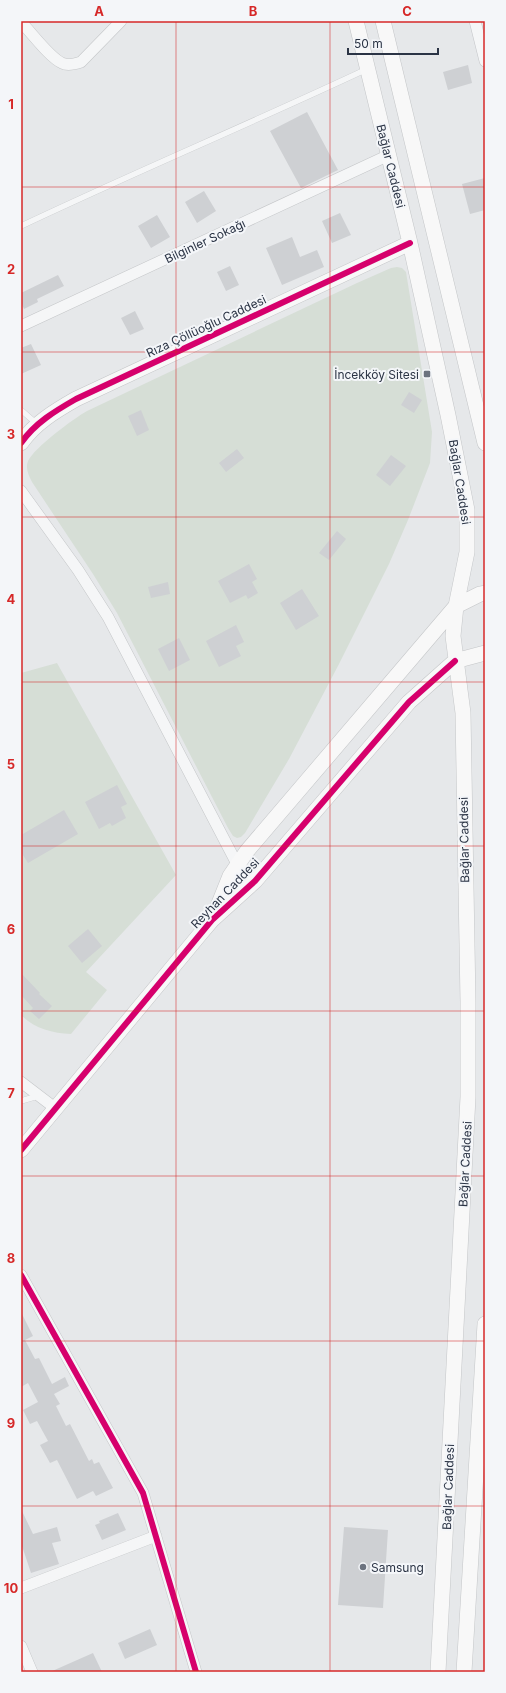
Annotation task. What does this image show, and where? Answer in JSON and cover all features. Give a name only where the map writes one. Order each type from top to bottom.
[{"type":"main road","name":"Bağlar Caddesi","points":[[356,21],[410,243],[463,482],[467,510],[467,552],[456,606],[454,636],[455,661],[463,713],[468,1002],[468,1097],[438,1672]]},
{"type":"main road","points":[[383,21],[485,443]]},
{"type":"main road","name":"Rıza Çöllüoğlu Caddesi","points":[[21,443],[37,424],[53,412],[76,399],[410,243]]},
{"type":"main road","points":[[456,606],[485,593]]},
{"type":"main road","name":"Reyhan Caddesi","points":[[212,920],[236,864],[456,606]]},
{"type":"main road","points":[[455,661],[485,653]]},
{"type":"main road","name":"Reyhan Caddesi","points":[[21,1150],[212,920],[255,881],[408,702],[455,661]]},
{"type":"main road","points":[[464,1672],[482,1416],[485,1324]]},
{"type":"street","points":[[21,22],[55,58],[63,64],[74,64],[81,62],[121,21]]},
{"type":"street","points":[[475,21],[485,61]]},
{"type":"street","name":"Bilginler Sokağı","points":[[21,326],[389,155]]},
{"type":"street","points":[[21,491],[78,570],[108,617],[236,864]]},
{"type":"street","points":[[21,1082],[55,1108]]},
{"type":"street","points":[[21,1275],[143,1493],[196,1672]]},
{"type":"street","points":[[21,1588],[156,1536]]},
{"type":"street","points":[[21,1646],[32,1672]]},
{"type":"lane","points":[[21,226],[368,69]]},
{"type":"lane","points":[[21,410],[37,424]]},
{"type":"lane","points":[[21,1101],[38,1096]]},
{"type":"shaded area","points":[[391,268],[402,268],[406,272],[432,432],[430,463],[389,564],[339,664],[289,759],[245,833],[241,837],[237,838],[233,836],[228,828],[117,613],[32,482],[27,470],[27,464],[38,448],[73,420],[87,411],[357,283]]},
{"type":"shaded area","points":[[57,663],[176,875],[86,972],[107,990],[71,1034],[57,1033],[38,1027],[26,1020],[21,1015],[21,673]]},
{"type":"building","points":[[468,65],[472,83],[448,90],[443,72]]},
{"type":"building","points":[[307,112],[338,170],[301,188],[270,131]]},
{"type":"building","points":[[485,178],[485,210],[470,214],[462,184]]},
{"type":"building","points":[[204,191],[216,211],[197,223],[185,202]]},
{"type":"building","points":[[340,213],[351,235],[332,243],[322,221]]},
{"type":"building","points":[[157,215],[170,237],[151,248],[138,226]]},
{"type":"building","points":[[292,237],[300,257],[317,250],[324,267],[282,285],[266,248]]},
{"type":"building","points":[[230,266],[239,285],[226,291],[217,272]]},
{"type":"building","points":[[58,275],[64,286],[37,299],[38,302],[24,309],[21,302],[21,293]]},
{"type":"building","points":[[135,311],[144,329],[130,335],[121,318]]},
{"type":"building","points":[[31,344],[41,365],[21,374],[21,348]]},
{"type":"building","points":[[409,392],[422,400],[414,413],[401,405]]},
{"type":"building","points":[[141,410],[149,430],[137,436],[128,416]]},
{"type":"building","points":[[237,449],[244,458],[226,472],[219,463]]},
{"type":"building","points":[[391,455],[406,466],[390,486],[376,475]]},
{"type":"building","points":[[337,531],[346,539],[329,560],[319,553]]},
{"type":"building","points":[[249,564],[257,579],[252,582],[258,593],[248,599],[246,595],[230,603],[218,581]]},
{"type":"building","points":[[168,582],[170,594],[151,598],[148,587]]},
{"type":"building","points":[[302,589],[319,616],[296,630],[280,603]]},
{"type":"building","points":[[236,625],[244,642],[236,646],[241,656],[219,667],[206,641]]},
{"type":"building","points":[[179,638],[190,660],[169,671],[158,649]]},
{"type":"building","points":[[117,785],[127,804],[121,807],[126,818],[112,826],[110,823],[99,829],[85,802]]},
{"type":"building","points":[[64,810],[78,834],[28,863],[21,852],[21,835]]},
{"type":"building","points":[[88,929],[102,946],[82,963],[68,946]]},
{"type":"building","points":[[21,973],[40,993],[39,994],[52,1006],[39,1019],[30,1011],[33,1008],[21,995]]},
{"type":"building","points":[[21,1312],[33,1336],[25,1340],[35,1359],[39,1358],[52,1384],[65,1377],[69,1386],[54,1394],[60,1404],[56,1406],[66,1426],[70,1424],[89,1461],[92,1459],[94,1464],[99,1462],[113,1488],[96,1496],[93,1491],[77,1499],[57,1460],[50,1463],[40,1445],[48,1441],[37,1421],[30,1424],[23,1410],[38,1402],[28,1383],[21,1387]]},
{"type":"building","points":[[21,1509],[33,1534],[57,1527],[61,1541],[52,1543],[59,1564],[31,1573],[21,1543]]},
{"type":"building","points":[[118,1513],[126,1530],[102,1540],[95,1525],[100,1523],[99,1521]]},
{"type":"building","name":"Samsung","points":[[344,1527],[388,1530],[383,1608],[338,1605]]},
{"type":"building","points":[[150,1629],[157,1645],[125,1659],[118,1643]]},
{"type":"building","points":[[93,1653],[102,1672],[50,1672]]},
{"type":"cycle path","points":[[21,443],[39,423],[76,399],[410,243]]},
{"type":"cycle path","points":[[21,1150],[212,920],[255,881],[409,702],[455,661]]},
{"type":"cycle path","points":[[21,1275],[143,1493],[196,1672]]},
{"type":"place","name":"İncekköy Sitesi","points":[[427,374]]},
{"type":"place","name":"Samsung","points":[[363,1567]]}]
